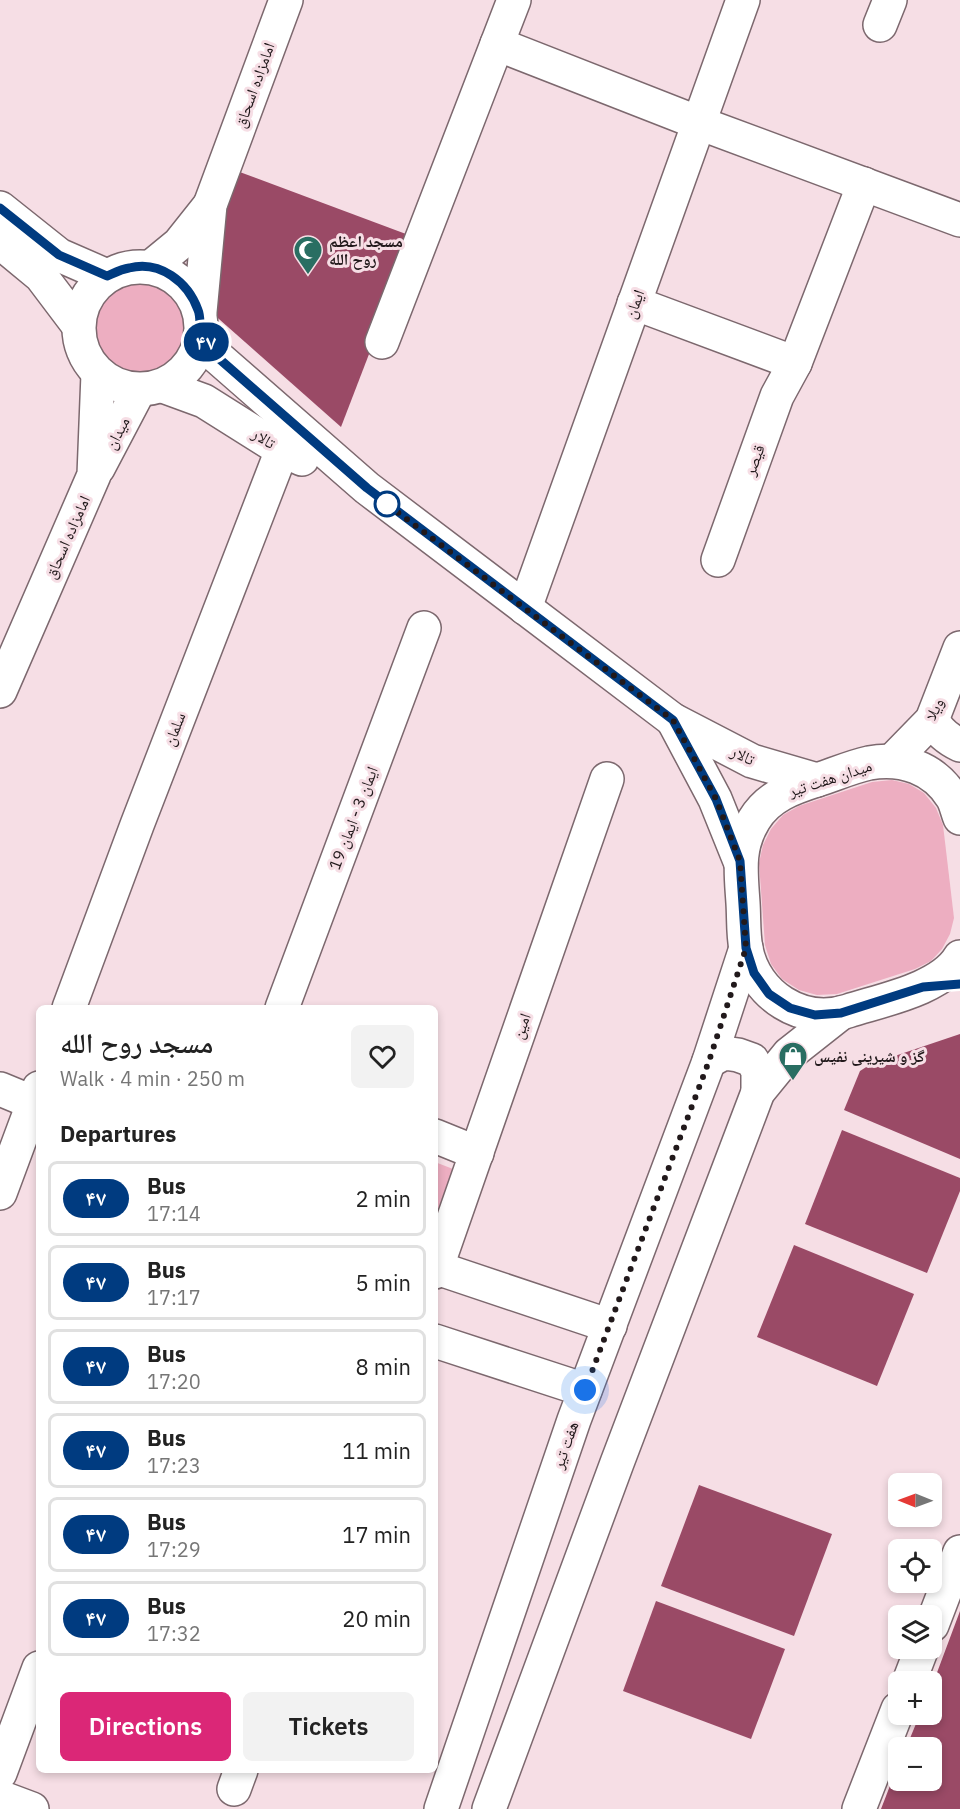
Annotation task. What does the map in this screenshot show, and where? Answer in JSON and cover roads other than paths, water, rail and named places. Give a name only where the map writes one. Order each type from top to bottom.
[{"type":"street","name":"امامزاده اسحاق","points":[[200,324],[210,205],[286,0]]},
{"type":"street","points":[[382,342],[514,0]]},
{"type":"street","name":"ایمان","points":[[525,608],[743,0]]},
{"type":"street","points":[[497,44],[699,123],[960,220]]},
{"type":"street","name":"قیصر","points":[[718,560],[777,396],[795,363],[864,184]]},
{"type":"street","points":[[151,267],[179,244],[210,205]]},
{"type":"street","points":[[0,208],[59,255],[107,276]]},
{"type":"street","points":[[0,242],[41,276],[78,325]]},
{"type":"street","points":[[151,388],[115,385],[98,374],[85,357],[78,325],[81,310],[91,290],[107,276],[131,267],[151,267],[162,270],[175,277],[189,292],[200,324]]},
{"type":"street","points":[[634,303],[795,363]]},
{"type":"street","name":"میدان","points":[[94,475],[151,388],[180,376],[194,359],[200,324]]},
{"type":"street","name":"تالار","points":[[200,324],[216,356],[367,488],[673,720],[752,761],[817,780]]},
{"type":"street","name":"امامزاده اسحاق","points":[[0,691],[94,475],[98,374]]},
{"type":"street","name":"تالار","points":[[151,388],[204,401],[282,450],[367,488]]},
{"type":"street","name":"سلمان","points":[[70,1005],[136,825],[282,450]]},
{"type":"street","name":"ایمان 3 - ایمان 19","points":[[283,1005],[424,628]]},
{"type":"street","name":"ویلا","points":[[892,761],[932,720],[960,648]]},
{"type":"street","name":"تالار","points":[[673,720],[716,799],[740,861]]},
{"type":"street","points":[[932,720],[939,732],[960,745]]},
{"type":"street","name":"میدان هفت تیر","points":[[960,818],[952,798],[937,779],[916,766],[892,761],[868,764],[790,788],[771,800],[755,818],[745,838],[740,861],[746,948],[754,973],[769,994],[790,1008],[815,1015],[841,1013],[923,987],[943,976],[960,957]]},
{"type":"street","name":"امین","points":[[438,1264],[607,779]]},
{"type":"street","name":"هفت تیر","points":[[441,1809],[585,1390],[709,1061],[746,948]]},
{"type":"street","points":[[923,987],[960,984]]},
{"type":"street","points":[[489,1809],[621,1452],[758,1092],[789,1054],[841,1013]]},
{"type":"street","points":[[709,1061],[724,1053],[752,1060],[758,1071],[758,1092]]},
{"type":"street","points":[[0,1089],[36,1095],[0,1193]]},
{"type":"street","points":[[438,1137],[477,1153]]},
{"type":"street","points":[[438,1271],[609,1326]]},
{"type":"street","points":[[438,1342],[585,1390]]},
{"type":"street","points":[[940,1605],[960,1552]]},
{"type":"street","points":[[0,1773],[36,1676]]},
{"type":"street","points":[[859,1809],[892,1725]]},
{"type":"street","points":[[0,1797],[32,1809]]},
{"type":"place","name":"مسجد اعظم روح الله","points":[[308,276]]},
{"type":"place","name":"گز و شیرینی نفیس","points":[[793,1082]]}]
